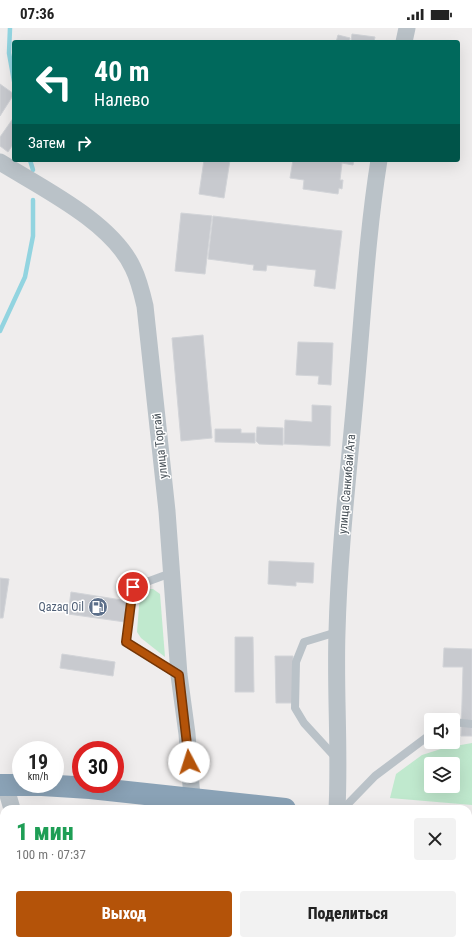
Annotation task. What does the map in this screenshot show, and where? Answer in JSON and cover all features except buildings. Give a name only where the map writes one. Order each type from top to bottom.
[{"type":"highway","points":[[2,785],[42,785],[90,788],[251,805]]},
{"type":"street","points":[[404,40],[407,28]]},
{"type":"street","name":"улица Торгай","points":[[0,162],[87,216],[110,237],[124,253],[133,267],[139,283],[145,306],[167,511],[179,675],[187,734],[192,798]]},
{"type":"street","name":"улица Санкибай Ата","points":[[338,805],[337,632],[344,518],[368,256],[379,162]]},
{"type":"street","points":[[2,785],[10,805]]},
{"type":"lane","points":[[171,573],[133,587],[126,642],[179,675]]},
{"type":"lane","points":[[337,632],[304,642],[296,662],[295,708],[304,723],[339,761]]},
{"type":"lane","points":[[460,723],[472,724]]},
{"type":"lane","points":[[347,805],[375,776],[424,739]]},
{"type":"green space","points":[[143,589],[153,589],[160,594],[165,657],[141,638],[137,632],[140,593]]},
{"type":"green space","points":[[472,743],[472,805],[390,798],[396,774],[422,755],[441,749],[460,749],[460,745]]},
{"type":"waterway","points":[[10,28],[9,53],[12,70]]},
{"type":"waterway","points":[[31,162],[33,170]]},
{"type":"waterway","points":[[0,331],[25,277],[33,236],[33,200]]},
{"type":"place","name":"Qazaq Oil","points":[[98,607]]},
{"type":"route","points":[[133,587],[126,642],[179,675],[187,734],[189,762]]}]
